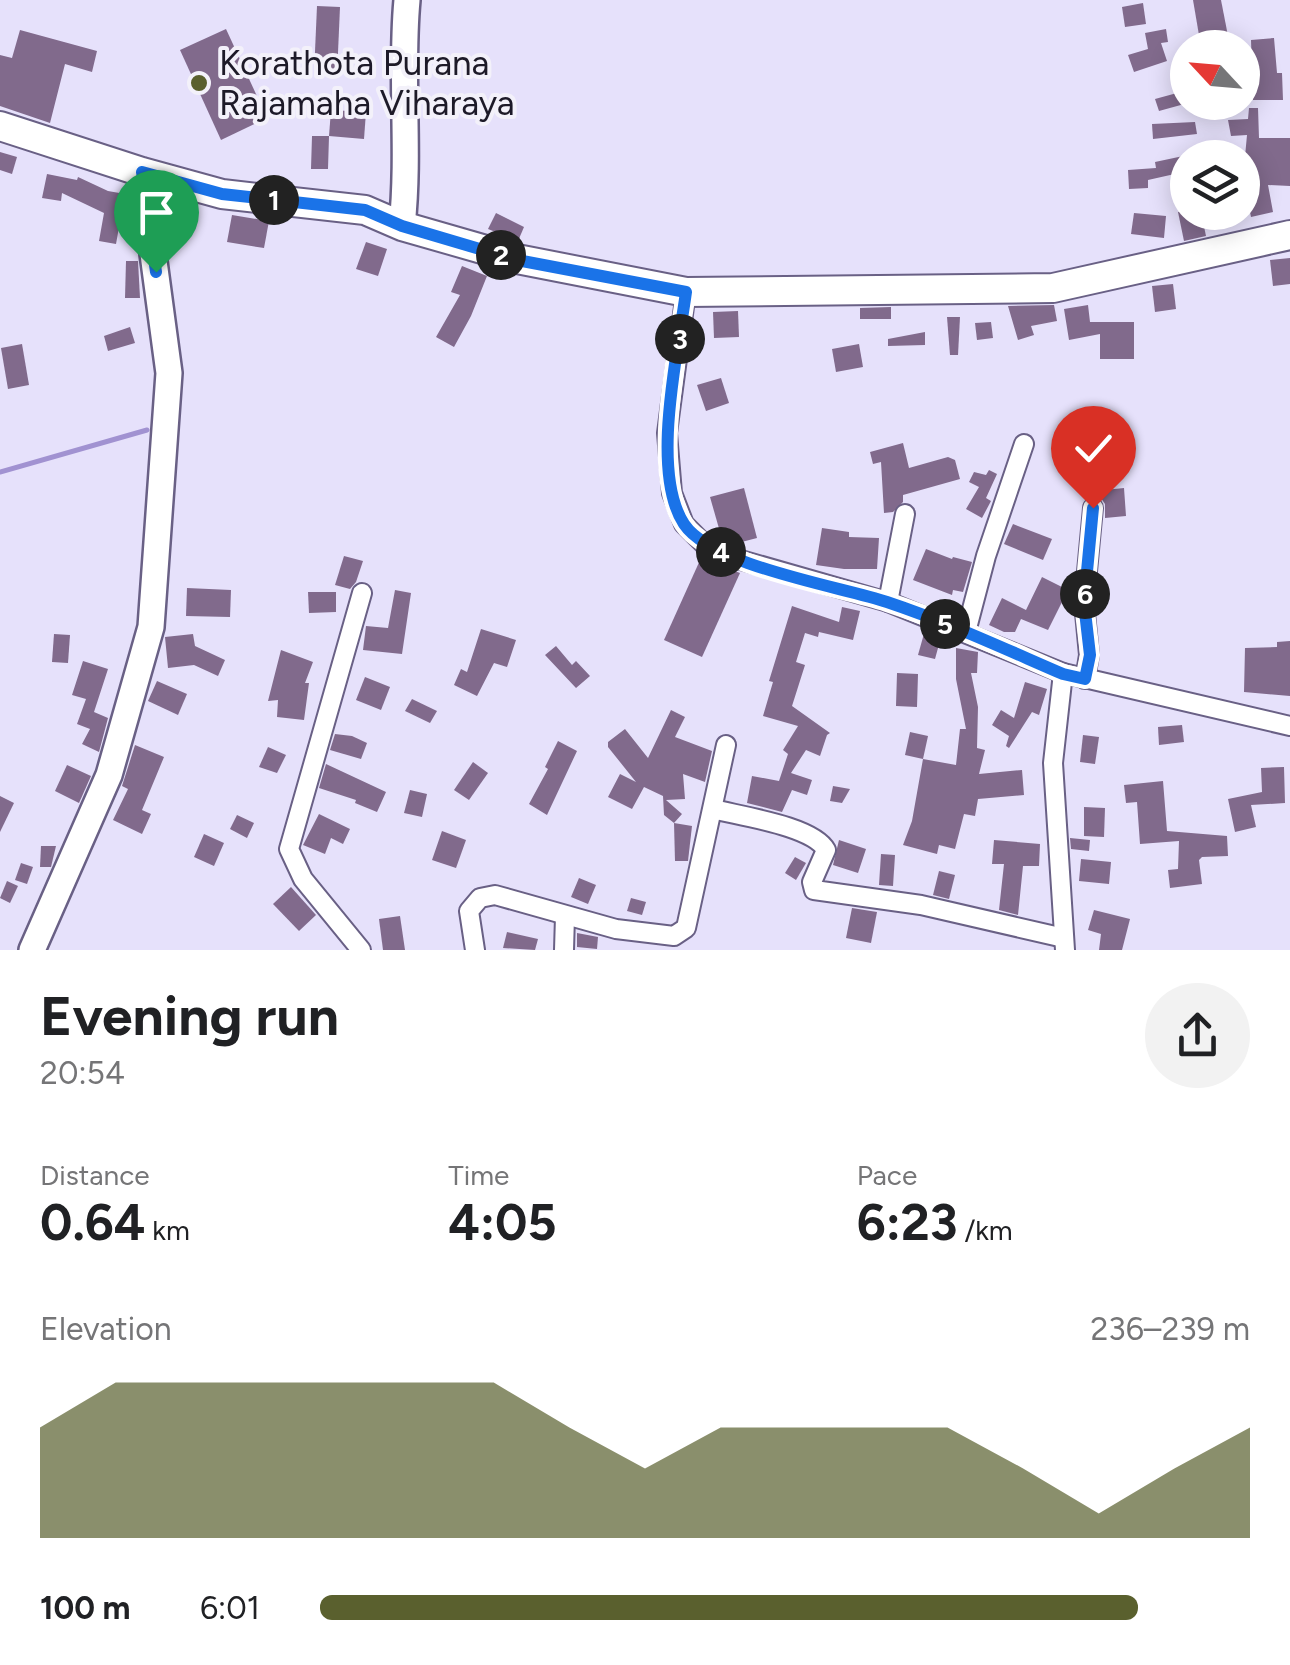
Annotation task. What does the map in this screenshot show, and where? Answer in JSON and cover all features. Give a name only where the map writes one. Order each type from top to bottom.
[{"type":"main road","points":[[0,126],[222,194],[365,210],[402,226],[517,260],[686,292],[1053,288],[1290,235]]},
{"type":"street","points":[[402,226],[402,52],[407,0]]},
{"type":"street","points":[[32,950],[109,776],[151,627],[169,373],[142,172]]},
{"type":"street","points":[[686,292],[667,434],[672,493],[684,524],[706,546],[734,558],[888,602],[1063,674],[1290,726]]},
{"type":"street","points":[[966,632],[986,556],[1024,444]]},
{"type":"street","points":[[1085,679],[1090,655],[1084,603],[1093,508]]},
{"type":"street","points":[[888,602],[905,514]]},
{"type":"street","points":[[361,950],[303,879],[289,849],[362,593]]},
{"type":"street","points":[[713,808],[803,832],[821,842],[826,850],[812,882],[814,890],[921,905],[1064,944],[1053,763],[1063,674]]},
{"type":"street","points":[[475,950],[469,911],[480,898],[495,895],[616,929],[674,936],[686,928],[726,745]]},
{"type":"street","points":[[564,950],[565,916]]},
{"type":"building","points":[[1193,0],[1221,0],[1227,30],[1198,30]]},
{"type":"building","points":[[1143,3],[1146,24],[1125,27],[1122,7]]},
{"type":"building","points":[[317,6],[340,7],[337,75],[314,74]]},
{"type":"building","points":[[226,29],[267,118],[221,140],[180,50]]},
{"type":"building","points":[[1166,29],[1168,42],[1161,43],[1167,61],[1134,72],[1128,55],[1148,49],[1145,33]]},
{"type":"building","points":[[20,30],[97,51],[92,72],[65,64],[50,123],[0,106],[0,55],[12,58]]},
{"type":"building","points":[[1274,38],[1283,100],[1260,100],[1260,39]]},
{"type":"building","points":[[1170,95],[1170,108],[1159,111],[1155,99]]},
{"type":"building","points":[[331,110],[366,112],[364,139],[329,136]]},
{"type":"building","points":[[1228,120],[1258,120],[1259,138],[1290,138],[1290,186],[1268,185],[1273,212],[1260,215],[1260,140],[1247,140],[1247,135],[1231,136]]},
{"type":"building","points":[[1195,122],[1197,134],[1153,139],[1152,124]]},
{"type":"building","points":[[312,136],[329,136],[328,169],[311,169]]},
{"type":"building","points":[[0,152],[17,157],[12,174],[0,170]]},
{"type":"building","points":[[1170,159],[1170,175],[1148,180],[1148,188],[1129,189],[1128,170],[1156,168],[1155,162]]},
{"type":"building","points":[[47,174],[77,180],[78,177],[125,194],[116,244],[99,241],[104,213],[62,193],[61,201],[42,198]]},
{"type":"building","points":[[496,213],[524,227],[518,241],[488,229]]},
{"type":"building","points":[[1134,213],[1166,216],[1164,238],[1131,234]]},
{"type":"building","points":[[232,215],[269,221],[264,248],[227,242]]},
{"type":"building","points":[[1182,230],[1205,230],[1206,236],[1184,241]]},
{"type":"building","points":[[366,242],[387,249],[378,276],[356,269]]},
{"type":"building","points":[[1290,258],[1290,284],[1273,286],[1270,260]]},
{"type":"building","points":[[126,261],[138,261],[140,298],[125,298]]},
{"type":"building","points":[[462,266],[487,276],[454,347],[436,337],[460,295],[451,292]]},
{"type":"building","points":[[1173,284],[1176,309],[1155,312],[1152,286]]},
{"type":"building","points":[[1054,305],[1057,321],[1031,326],[1034,335],[1018,340],[1008,306]]},
{"type":"building","points":[[1088,305],[1090,322],[1134,322],[1134,359],[1100,359],[1100,334],[1069,340],[1064,309]]},
{"type":"building","points":[[891,307],[891,319],[860,319],[860,308]]},
{"type":"building","points":[[738,311],[739,337],[714,338],[713,312]]},
{"type":"building","points":[[947,317],[960,317],[958,355],[950,355]]},
{"type":"building","points":[[991,322],[993,338],[977,340],[975,323]]},
{"type":"building","points":[[130,327],[135,343],[108,351],[104,336]]},
{"type":"building","points":[[925,332],[925,345],[888,346],[888,339]]},
{"type":"building","points":[[22,344],[29,385],[8,389],[1,348]]},
{"type":"building","points":[[859,344],[863,367],[836,372],[832,349]]},
{"type":"building","points":[[721,378],[729,403],[706,411],[697,385]]},
{"type":"building","points":[[903,443],[909,468],[948,457],[955,460],[960,479],[903,495],[903,502],[893,512],[884,513],[881,462],[873,464],[870,452]]},
{"type":"building","points":[[989,470],[997,474],[986,498],[991,501],[982,518],[966,509],[979,487],[969,482],[974,472],[986,475]]},
{"type":"building","points":[[744,488],[757,538],[734,544],[722,539],[710,497]]},
{"type":"building","points":[[1124,488],[1126,516],[1105,518],[1101,498],[1086,498],[1085,492]]},
{"type":"building","points":[[1013,524],[1052,539],[1043,560],[1004,544]]},
{"type":"building","points":[[822,528],[849,532],[849,537],[879,538],[877,569],[816,565]]},
{"type":"building","points":[[926,549],[972,562],[963,592],[953,590],[952,595],[913,580]]},
{"type":"building","points":[[344,556],[363,561],[350,589],[335,585]]},
{"type":"building","points":[[701,558],[740,573],[702,657],[664,640]]},
{"type":"building","points":[[1042,577],[1068,590],[1048,630],[1021,619],[1015,632],[989,625],[1002,598],[1026,610]]},
{"type":"building","points":[[187,588],[231,590],[230,617],[186,616]]},
{"type":"building","points":[[395,590],[411,593],[402,654],[363,650],[366,626],[388,628]]},
{"type":"building","points":[[308,592],[336,592],[336,612],[309,613]]},
{"type":"building","points":[[792,606],[839,622],[842,607],[860,611],[853,640],[819,632],[818,637],[805,633],[796,662],[805,665],[792,706],[830,733],[820,756],[806,750],[791,773],[812,780],[807,795],[792,790],[782,812],[747,803],[752,776],[779,781],[788,754],[783,750],[798,726],[763,716],[773,682],[769,681]]},
{"type":"building","points":[[481,629],[516,640],[507,667],[494,663],[477,696],[454,685],[461,669],[467,672]]},
{"type":"building","points":[[925,630],[941,637],[935,659],[918,655]]},
{"type":"building","points":[[54,634],[70,635],[68,663],[52,662]]},
{"type":"building","points":[[193,634],[195,646],[225,660],[218,676],[194,665],[168,668],[165,637]]},
{"type":"building","points":[[1290,641],[1290,696],[1244,692],[1245,648],[1277,647],[1277,642]]},
{"type":"building","points":[[556,646],[572,665],[576,661],[590,676],[576,688],[545,655]]},
{"type":"building","points":[[956,648],[978,652],[977,673],[971,673],[978,707],[977,748],[985,750],[979,774],[1022,770],[1024,795],[978,799],[975,816],[964,814],[955,849],[939,845],[937,854],[903,845],[912,821],[923,759],[956,765],[960,729],[966,729],[956,679]]},
{"type":"building","points":[[281,650],[313,662],[305,683],[309,683],[304,720],[277,717],[278,700],[268,701]]},
{"type":"building","points":[[83,661],[108,669],[94,712],[108,718],[99,752],[82,744],[90,729],[77,724],[86,699],[72,695]]},
{"type":"building","points":[[897,673],[918,674],[917,707],[896,706]]},
{"type":"building","points":[[365,677],[390,687],[381,710],[356,700]]},
{"type":"building","points":[[157,681],[187,694],[178,715],[148,701]]},
{"type":"building","points":[[1025,682],[1047,689],[1039,715],[1032,712],[1009,748],[1009,736],[992,725],[1001,710],[1014,718]]},
{"type":"building","points":[[412,699],[437,711],[430,723],[405,711]]},
{"type":"building","points":[[671,710],[685,717],[675,737],[712,751],[705,782],[683,774],[685,799],[666,800],[682,814],[674,823],[664,815],[663,796],[644,787],[632,809],[608,797],[620,774],[636,782],[608,742],[625,729],[648,758]]},
{"type":"building","points":[[1182,725],[1184,742],[1159,745],[1158,727]]},
{"type":"building","points":[[910,732],[928,736],[923,759],[905,755]]},
{"type":"building","points":[[335,734],[367,743],[361,759],[330,750]]},
{"type":"building","points":[[1083,735],[1099,737],[1095,764],[1080,762]]},
{"type":"building","points":[[558,741],[577,751],[547,815],[529,804]]},
{"type":"building","points":[[135,745],[164,757],[142,810],[151,814],[142,834],[113,820],[128,789],[122,786]]},
{"type":"building","points":[[268,747],[286,755],[277,773],[259,767]]},
{"type":"building","points":[[473,762],[488,773],[469,800],[454,790]]},
{"type":"building","points":[[326,764],[386,792],[377,812],[355,803],[356,800],[319,788]]},
{"type":"building","points":[[67,765],[91,776],[79,803],[55,791]]},
{"type":"building","points":[[1284,767],[1285,803],[1251,805],[1256,827],[1235,832],[1228,799],[1262,792],[1261,768]]},
{"type":"building","points":[[1163,781],[1167,831],[1227,836],[1228,856],[1199,860],[1202,884],[1170,888],[1168,870],[1178,869],[1179,841],[1140,844],[1137,802],[1126,803],[1124,785]]},
{"type":"building","points":[[833,786],[850,789],[842,803],[830,801]]},
{"type":"building","points":[[410,790],[427,794],[422,817],[404,813]]},
{"type":"building","points":[[0,796],[14,803],[0,832]]},
{"type":"building","points":[[1084,807],[1105,808],[1104,837],[1084,836]]},
{"type":"building","points":[[319,814],[350,829],[343,844],[331,838],[325,854],[303,845]]},
{"type":"building","points":[[237,815],[254,823],[247,838],[230,829]]},
{"type":"building","points":[[674,823],[692,826],[688,861],[675,861]]},
{"type":"building","points":[[442,831],[466,840],[456,868],[432,860]]},
{"type":"building","points":[[204,834],[224,843],[214,866],[194,857]]},
{"type":"building","points":[[1070,838],[1090,840],[1089,851],[1071,849]]},
{"type":"building","points":[[839,840],[866,849],[858,873],[833,865]]},
{"type":"building","points":[[994,840],[1040,844],[1039,866],[1023,866],[1018,915],[999,910],[1004,864],[992,864]]},
{"type":"building","points":[[41,846],[56,846],[51,867],[40,867]]},
{"type":"building","points":[[881,854],[895,855],[893,886],[879,885]]},
{"type":"building","points":[[795,857],[806,863],[796,880],[785,873]]},
{"type":"building","points":[[1081,859],[1111,862],[1109,884],[1079,881]]},
{"type":"building","points":[[21,863],[33,867],[27,884],[15,880]]},
{"type":"building","points":[[939,871],[955,875],[949,899],[933,895]]},
{"type":"building","points":[[579,878],[596,885],[588,904],[571,897]]},
{"type":"building","points":[[7,881],[18,886],[10,903],[0,898]]},
{"type":"building","points":[[291,887],[316,915],[299,931],[273,904]]},
{"type":"building","points":[[631,898],[646,902],[642,915],[627,911]]},
{"type":"building","points":[[852,908],[877,912],[871,943],[846,938]]},
{"type":"building","points":[[1094,910],[1130,919],[1122,950],[1099,950],[1101,934],[1088,930]]},
{"type":"building","points":[[400,916],[405,950],[383,950],[379,919]]},
{"type":"building","points":[[507,932],[538,939],[535,950],[503,948]]},
{"type":"building","points":[[577,933],[598,937],[597,949],[577,947]]},
{"type":"waterway","points":[[0,472],[147,430]]},
{"type":"place","name":"Korathota Purana Rajamaha Viharaya","points":[[199,83]]},
{"type":"route","points":[[156,272],[142,172],[222,194],[365,210],[402,226],[517,260],[686,292],[667,434],[672,493],[684,524],[706,546],[734,558],[888,602],[1063,674],[1085,679],[1090,655],[1084,603],[1093,508]]}]
